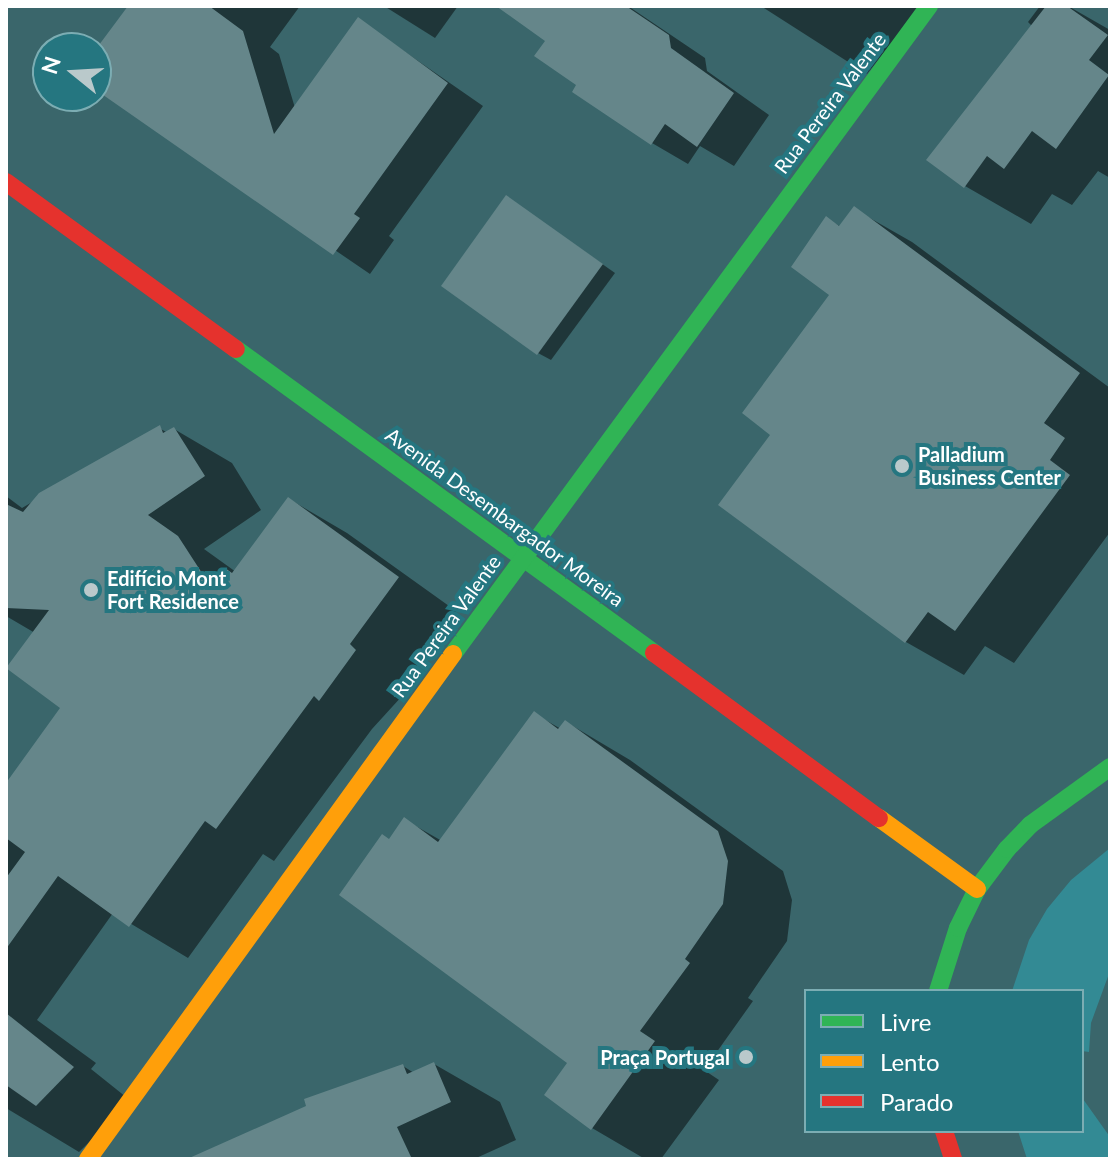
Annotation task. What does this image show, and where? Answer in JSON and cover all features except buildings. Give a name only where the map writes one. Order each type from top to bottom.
[{"type":"main road","name":"Rua Pereira Valente","points":[[88,1159],[523,557],[929,6]]},
{"type":"main road","name":"Avenida Desembargador Moreira","points":[[6,182],[977,889]]},
{"type":"main road","points":[[939,989],[958,928],[977,889],[1030,825],[1110,767]]},
{"type":"main road","points":[[945,1133],[953,1159]]},
{"type":"shaded area","points":[[1110,848],[1110,971],[1091,1023],[1089,1052],[1084,1051],[1084,989],[1013,989],[1029,940],[1047,909],[1071,880]]},
{"type":"shaded area","points":[[1084,1100],[1110,1137],[1110,1159],[1027,1159],[1019,1133],[1084,1133]]},
{"type":"traffic: fast","points":[[453,654],[929,6]]},
{"type":"traffic: fast","points":[[236,349],[654,653]]},
{"type":"traffic: fast","points":[[939,989],[958,928],[977,889],[1007,849],[1030,825],[1110,767]]},
{"type":"traffic: slow","points":[[88,1159],[453,654]]},
{"type":"traffic: slow","points":[[879,818],[977,889]]},
{"type":"traffic: jam","points":[[6,182],[236,349]]},
{"type":"traffic: jam","points":[[654,653],[879,818]]},
{"type":"traffic: jam","points":[[945,1133],[953,1159]]},
{"type":"place","name":"Palladium Business Center","points":[[902,466]]},
{"type":"place","name":"Edifício Mont Fort Residence","points":[[91,590]]},
{"type":"place","name":"Praça Portugal","points":[[746,1057]]}]
